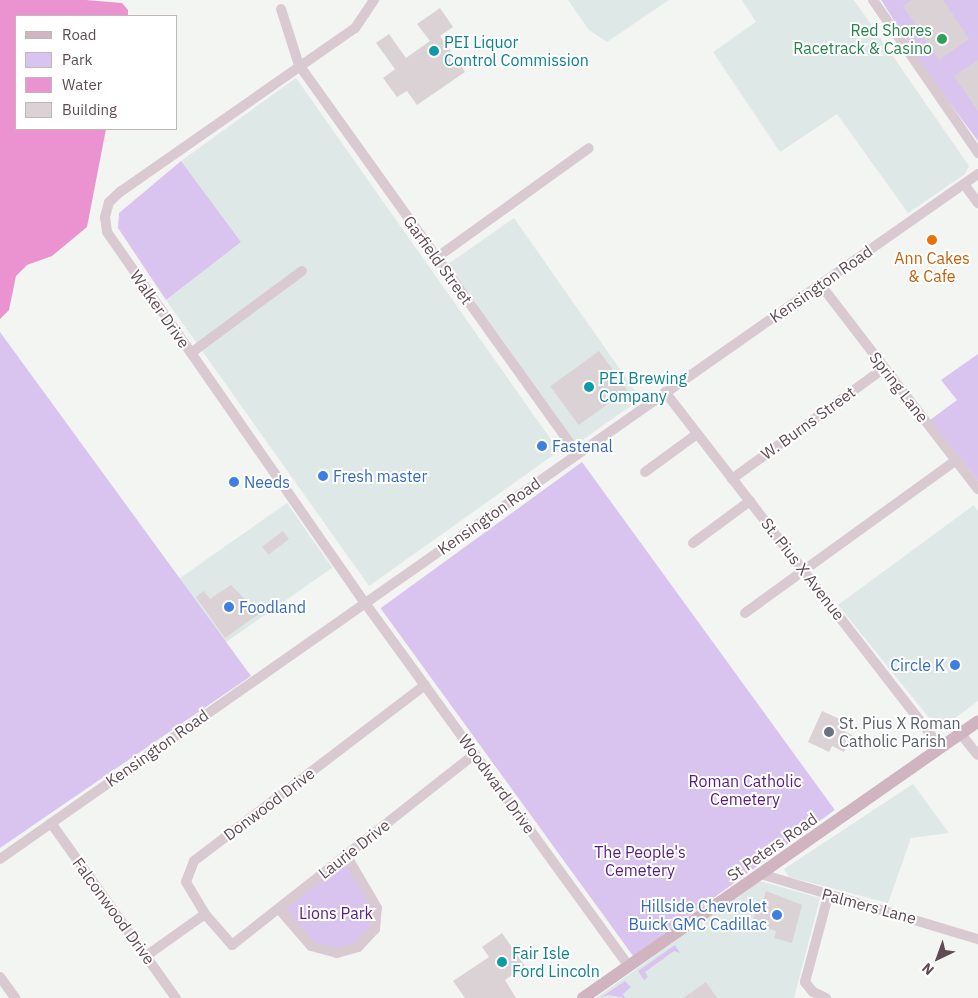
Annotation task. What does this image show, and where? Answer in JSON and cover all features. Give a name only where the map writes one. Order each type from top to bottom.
[{"type":"main road","name":"St Peters Road","points":[[583,998],[978,721]]},
{"type":"street","points":[[299,65],[346,34],[362,17],[372,0]]},
{"type":"street","points":[[873,0],[978,153]]},
{"type":"street","name":"Garfield Street","points":[[281,9],[299,65],[577,454]]},
{"type":"street","name":"Walker Drive","points":[[299,65],[110,202],[105,217],[107,232],[365,602]]},
{"type":"street","points":[[436,258],[589,148]]},
{"type":"street","name":"Kensington Road","points":[[0,859],[978,174]]},
{"type":"street","points":[[964,184],[978,203]]},
{"type":"street","points":[[191,353],[302,271]]},
{"type":"street","name":"Spring Lane","points":[[820,284],[978,489]]},
{"type":"street","name":"W. Burns Street","points":[[732,478],[884,368]]},
{"type":"street","name":"St. Pius X Avenue","points":[[665,392],[941,748]]},
{"type":"street","points":[[645,472],[697,434]]},
{"type":"street","points":[[745,613],[803,569],[956,460]]},
{"type":"street","points":[[693,543],[750,501]]},
{"type":"street","name":"Woodward Drive","points":[[365,602],[629,966]]},
{"type":"street","name":"Donwood Drive","points":[[232,945],[206,914],[186,882],[194,861],[425,685]]},
{"type":"street","points":[[960,733],[978,755]]},
{"type":"street","name":"Laurie Drive","points":[[232,945],[475,754]]},
{"type":"street","name":"Falconwood Drive","points":[[51,823],[176,998]]},
{"type":"street","points":[[279,908],[311,946],[337,953],[358,946],[374,929],[377,908],[346,855]]},
{"type":"street","name":"Palmers Lane","points":[[761,874],[828,896],[978,939]]},
{"type":"street","points":[[826,998],[813,992],[805,982],[828,896]]},
{"type":"street","points":[[146,956],[206,914]]},
{"type":"street","points":[[0,977],[15,998]]},
{"type":"shaded area","points":[[568,0],[669,0],[607,42],[589,30]]},
{"type":"shaded area","points":[[742,0],[854,0],[969,166],[965,174],[908,213],[837,114],[780,152],[713,52],[756,22]]},
{"type":"shaded area","points":[[296,78],[559,451],[369,586],[166,300],[241,242],[181,161]]},
{"type":"shaded area","points":[[514,218],[641,399],[574,445],[448,264]]},
{"type":"shaded area","points":[[287,503],[332,568],[225,643],[180,578]]},
{"type":"shaded area","points":[[974,505],[978,511],[978,701],[939,730],[838,605]]},
{"type":"shaded area","points":[[913,784],[949,833],[911,838],[888,903],[789,877],[784,869]]},
{"type":"shaded area","points":[[759,881],[820,898],[794,998],[596,998]]},
{"type":"green space","name":"Red Shores Racetrack & Casino","points":[[881,0],[978,0],[978,141],[931,78]]},
{"type":"green space","points":[[181,161],[241,242],[166,300],[118,228],[119,213]]},
{"type":"green space","points":[[0,332],[251,676],[0,848]]},
{"type":"green space","points":[[978,354],[978,481],[930,420],[957,400],[941,380]]},
{"type":"green space","points":[[582,462],[835,810],[633,956],[381,608]]},
{"type":"green space","name":"Lions Park","points":[[344,861],[370,899],[373,911],[370,928],[356,944],[337,950],[313,944],[284,908]]},
{"type":"green space","points":[[675,945],[680,953],[674,951],[645,972],[648,977],[644,980],[638,971]]},
{"type":"green space","points":[[625,981],[631,987],[623,994],[625,998],[608,995],[600,998]]},
{"type":"water","points":[[0,0],[86,0],[122,3],[128,10],[128,15],[15,15],[15,130],[106,130],[87,227],[52,256],[27,265],[16,276],[9,310],[0,319]]},
{"type":"building","points":[[912,0],[943,0],[969,39],[939,60],[903,6]]},
{"type":"building","name":"PEI Liquor Control Commission","points":[[440,8],[453,27],[440,36],[465,72],[417,105],[407,91],[397,97],[383,78],[395,69],[376,43],[389,34],[406,58],[430,41],[417,24]]},
{"type":"building","points":[[978,60],[978,111],[954,76]]},
{"type":"building","name":"PEI Brewing Company","points":[[599,351],[627,390],[579,425],[550,386]]},
{"type":"building","points":[[283,531],[289,539],[268,555],[262,547]]},
{"type":"building","name":"Foodland","points":[[231,585],[259,614],[225,638],[196,597],[204,591],[210,599]]},
{"type":"building","name":"St. Pius X Roman Catholic Parish","points":[[822,711],[844,721],[840,729],[852,735],[844,752],[832,746],[829,752],[808,742]]},
{"type":"building","name":"Hillside Chevrolet Buick GMC Cadillac","points":[[766,891],[802,905],[792,943],[774,938],[776,931],[752,924],[759,900],[763,901]]},
{"type":"building","name":"Fair Isle Ford Lincoln","points":[[502,933],[525,966],[505,980],[516,998],[465,998],[453,981],[489,957],[482,947]]},
{"type":"building","points":[[706,982],[717,998],[683,998]]},
{"type":"place","name":"Red Shores Racetrack & Casino","points":[[942,39]]},
{"type":"place","name":"PEI Liquor Control Commission","points":[[434,51]]},
{"type":"place","name":"Ann Cakes & Cafe","points":[[932,240]]},
{"type":"place","name":"PEI Brewing Company","points":[[589,387]]},
{"type":"place","name":"Fastenal","points":[[542,446]]},
{"type":"place","name":"Fresh master","points":[[323,476]]},
{"type":"place","name":"Needs","points":[[234,482]]},
{"type":"place","name":"Foodland","points":[[229,607]]},
{"type":"place","name":"Circle K","points":[[955,665]]},
{"type":"place","name":"St. Pius X Roman Catholic Parish","points":[[829,732]]},
{"type":"place","name":"Hillside Chevrolet Buick GMC Cadillac","points":[[777,915]]},
{"type":"place","name":"Fair Isle Ford Lincoln","points":[[502,962]]},
{"type":"park label","name":"Roman Catholic Cemetery","points":[[745,790]]},
{"type":"park label","name":"The People's Cemetery","points":[[640,861]]}]
